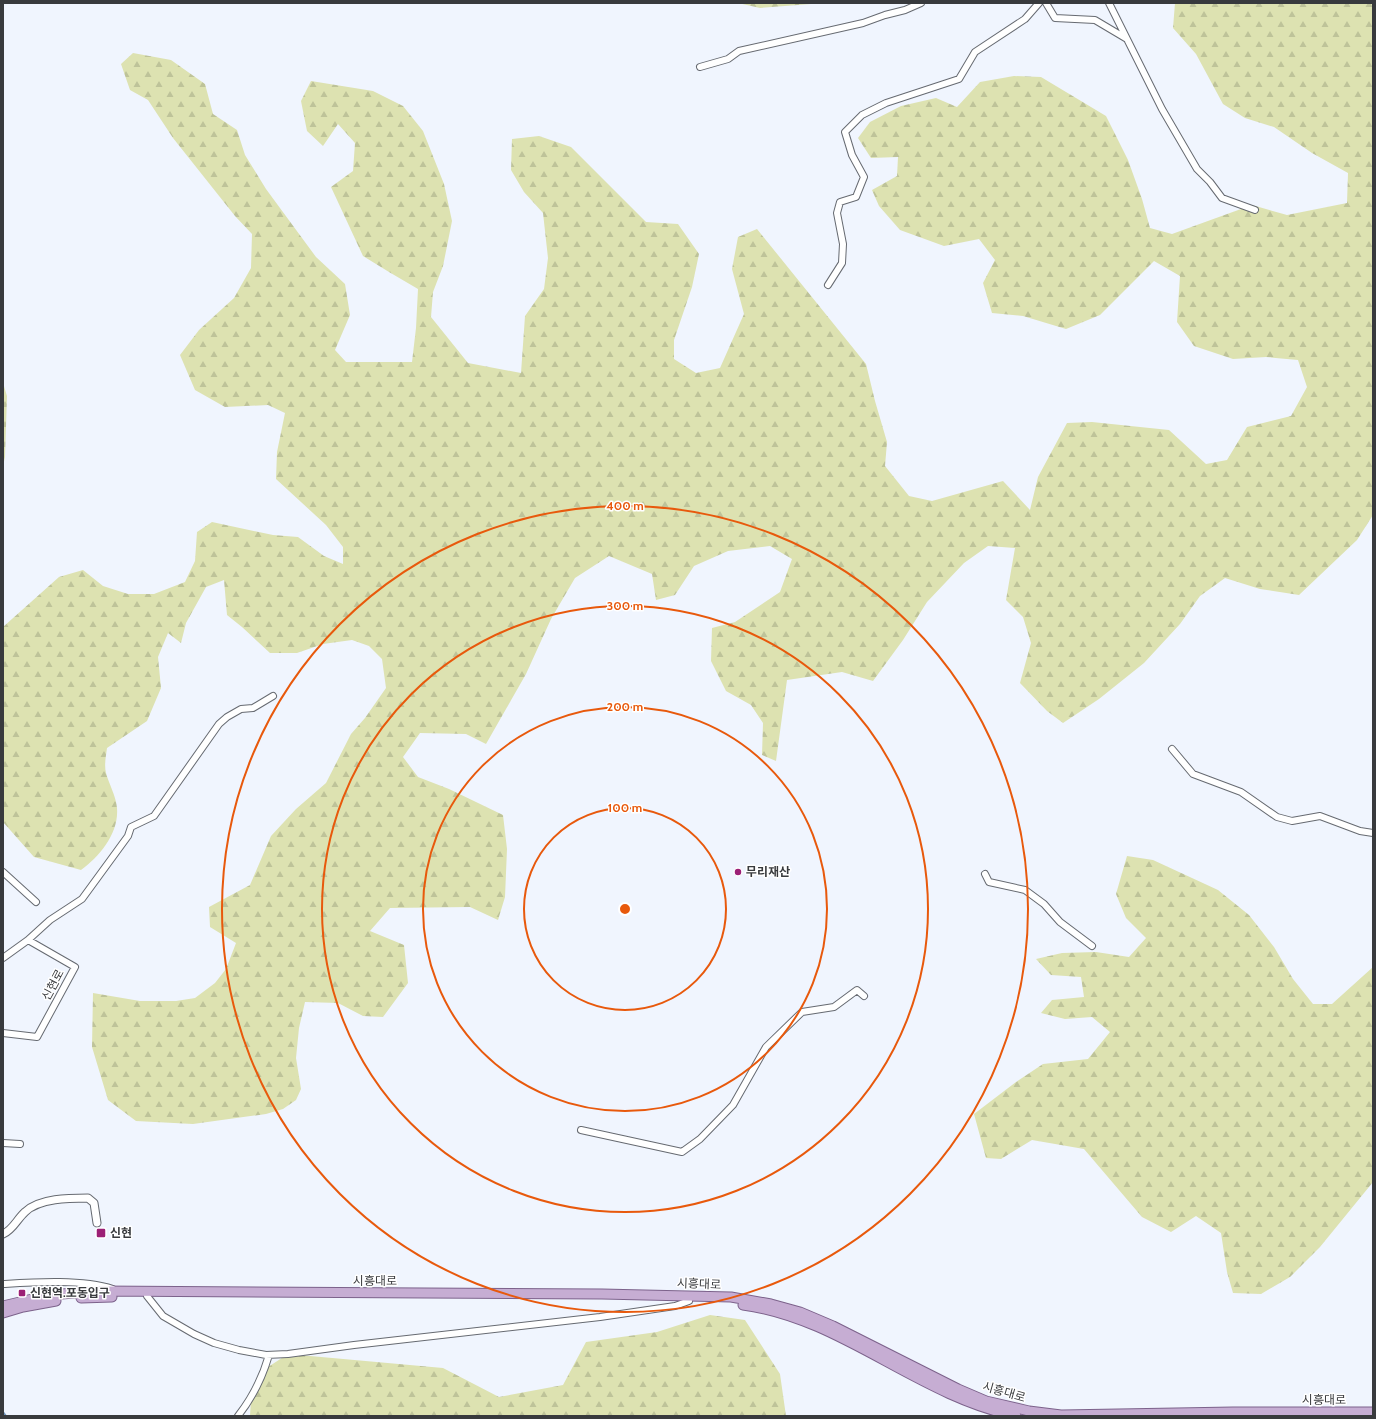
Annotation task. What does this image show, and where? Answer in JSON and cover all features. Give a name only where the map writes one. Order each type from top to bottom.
[{"type":"main road","name":"시흥대로","points":[[3,1306],[39,1297],[98,1291],[121,1291],[147,1294],[690,1301],[753,1306],[794,1317],[831,1333],[939,1390],[962,1400],[1016,1416]]},
{"type":"main road","name":"시흥대로","points":[[3,1313],[24,1307],[66,1299],[147,1294],[594,1294],[731,1297],[771,1304],[805,1314],[833,1326],[958,1389],[986,1401],[1044,1414],[1373,1412]]},
{"type":"street","points":[[700,67],[728,59],[739,50],[863,23],[921,3]]},
{"type":"street","points":[[828,285],[842,263],[843,244],[837,213],[840,202],[856,197],[864,176],[852,155],[844,132],[862,115],[886,103],[959,79],[975,52],[1025,19],[1039,3]]},
{"type":"street","points":[[1046,3],[1055,18],[1095,20],[1127,39]]},
{"type":"street","points":[[1109,3],[1162,109],[1197,169],[1210,182],[1222,198],[1255,210]]},
{"type":"street","points":[[3,958],[28,940],[50,920],[82,899],[128,836],[131,827],[154,816],[219,724],[227,717],[241,709],[253,708],[274,696]]},
{"type":"street","points":[[1172,749],[1193,774],[1241,792],[1277,817],[1292,821],[1320,816],[1360,831],[1373,833]]},
{"type":"street","points":[[3,872],[36,902]]},
{"type":"street","points":[[985,874],[989,882],[1025,890],[1044,904],[1060,922],[1092,946]]},
{"type":"street","name":"신현로","points":[[3,1032],[37,1037],[75,967],[28,940]]},
{"type":"street","points":[[581,1130],[682,1152],[700,1139],[733,1105],[766,1047],[802,1012],[834,1007],[857,990],[864,996]]},
{"type":"street","points":[[3,1143],[20,1144]]},
{"type":"street","points":[[3,1234],[6,1233],[26,1211],[39,1204],[59,1199],[88,1198],[94,1203],[97,1222]]},
{"type":"street","points":[[3,1284],[31,1282],[83,1283],[101,1285],[121,1291]]},
{"type":"street","points":[[147,1294],[163,1316],[194,1334],[214,1343],[239,1350],[268,1355],[288,1354],[354,1344],[600,1317],[674,1306],[690,1301]]},
{"type":"street","points":[[243,1416],[265,1369],[268,1355]]},
{"type":"street","points":[[238,1416],[251,1400]]},
{"type":"green space","points":[[738,3],[824,3],[760,8]]},
{"type":"green space","points":[[1175,3],[1373,3],[1373,515],[1357,540],[1299,595],[1260,589],[1225,578],[1200,596],[1180,624],[1144,663],[1099,699],[1063,723],[1047,711],[1020,683],[1031,643],[1023,617],[1006,600],[1015,548],[988,546],[964,563],[927,602],[903,640],[873,681],[842,672],[787,680],[776,761],[762,755],[763,723],[751,705],[726,691],[711,661],[712,628],[735,622],[780,592],[792,559],[770,546],[728,551],[694,566],[675,595],[656,600],[652,574],[609,556],[575,578],[551,619],[526,674],[486,744],[466,734],[420,733],[403,757],[418,777],[449,789],[503,815],[507,849],[505,897],[498,920],[470,907],[390,908],[370,931],[404,945],[408,983],[383,1017],[363,1016],[338,1003],[305,1002],[299,1028],[296,1058],[301,1089],[296,1100],[283,1109],[266,1114],[193,1124],[136,1121],[108,1100],[92,1047],[93,993],[140,1001],[176,1001],[195,998],[215,983],[226,969],[236,943],[210,927],[209,907],[250,885],[271,836],[296,809],[326,783],[351,734],[365,718],[386,688],[382,659],[369,646],[352,640],[323,644],[297,653],[270,653],[227,615],[224,580],[206,587],[186,623],[181,643],[168,633],[158,657],[161,688],[147,721],[107,748],[105,770],[114,795],[117,808],[117,817],[115,826],[107,843],[95,858],[81,870],[34,857],[3,822],[3,627],[59,577],[83,570],[103,586],[128,594],[154,594],[185,582],[195,561],[197,532],[212,522],[273,535],[298,537],[324,556],[343,564],[343,547],[326,525],[276,479],[277,452],[285,413],[268,405],[225,407],[195,390],[180,355],[199,330],[234,298],[251,268],[252,234],[235,216],[173,138],[148,100],[130,90],[121,64],[133,53],[171,60],[205,84],[213,114],[237,130],[245,155],[266,189],[316,257],[345,284],[350,315],[335,350],[346,362],[412,362],[416,328],[418,289],[363,256],[331,187],[353,171],[355,143],[338,124],[323,146],[307,131],[301,101],[311,81],[373,91],[403,106],[423,131],[444,184],[452,221],[443,266],[433,292],[431,317],[468,363],[521,373],[525,316],[544,289],[548,258],[543,213],[524,192],[511,170],[512,139],[539,136],[571,147],[646,222],[678,224],[699,254],[692,287],[674,340],[674,359],[696,373],[720,368],[744,314],[732,269],[738,237],[757,229],[866,364],[887,442],[885,466],[909,496],[932,501],[1003,481],[1030,510],[1038,477],[1067,423],[1092,422],[1169,430],[1206,464],[1227,460],[1247,427],[1291,416],[1307,387],[1298,360],[1266,357],[1233,359],[1194,346],[1177,322],[1180,276],[1154,261],[1100,315],[1066,329],[1023,316],[992,313],[983,283],[995,260],[979,239],[944,246],[900,230],[879,206],[872,190],[897,176],[898,157],[871,158],[858,138],[870,122],[901,106],[936,98],[957,107],[980,82],[1014,76],[1041,77],[1106,116],[1128,160],[1142,199],[1150,228],[1172,234],[1252,205],[1287,215],[1347,203],[1348,173],[1312,153],[1274,127],[1245,118],[1223,104],[1196,54],[1173,28]]},
{"type":"green space","points":[[3,383],[7,396],[5,457],[3,466]]},
{"type":"green space","points":[[1127,856],[1153,860],[1218,890],[1249,915],[1274,947],[1293,979],[1313,1004],[1332,1004],[1373,967],[1373,1182],[1320,1247],[1290,1277],[1261,1294],[1233,1293],[1227,1272],[1221,1233],[1196,1216],[1171,1232],[1142,1217],[1084,1149],[1032,1140],[1001,1159],[986,1158],[974,1114],[1016,1082],[1043,1064],[1088,1059],[1110,1032],[1092,1017],[1065,1019],[1041,1013],[1052,1000],[1084,997],[1081,977],[1051,975],[1036,959],[1062,953],[1096,952],[1129,957],[1146,938],[1126,918],[1116,894]]},
{"type":"green space","points":[[710,1315],[745,1320],[780,1374],[786,1416],[250,1416],[251,1400],[265,1369],[288,1354],[443,1368],[499,1397],[563,1385],[586,1342],[657,1332]]},
{"type":"waterway","points":[[3,1412],[6,1416]]},
{"type":"place","name":"무리재산","points":[[738,872]]},
{"type":"place","name":"신현","points":[[101,1233]]},
{"type":"place","name":"신현역.포동입구","points":[[22,1293]]}]
